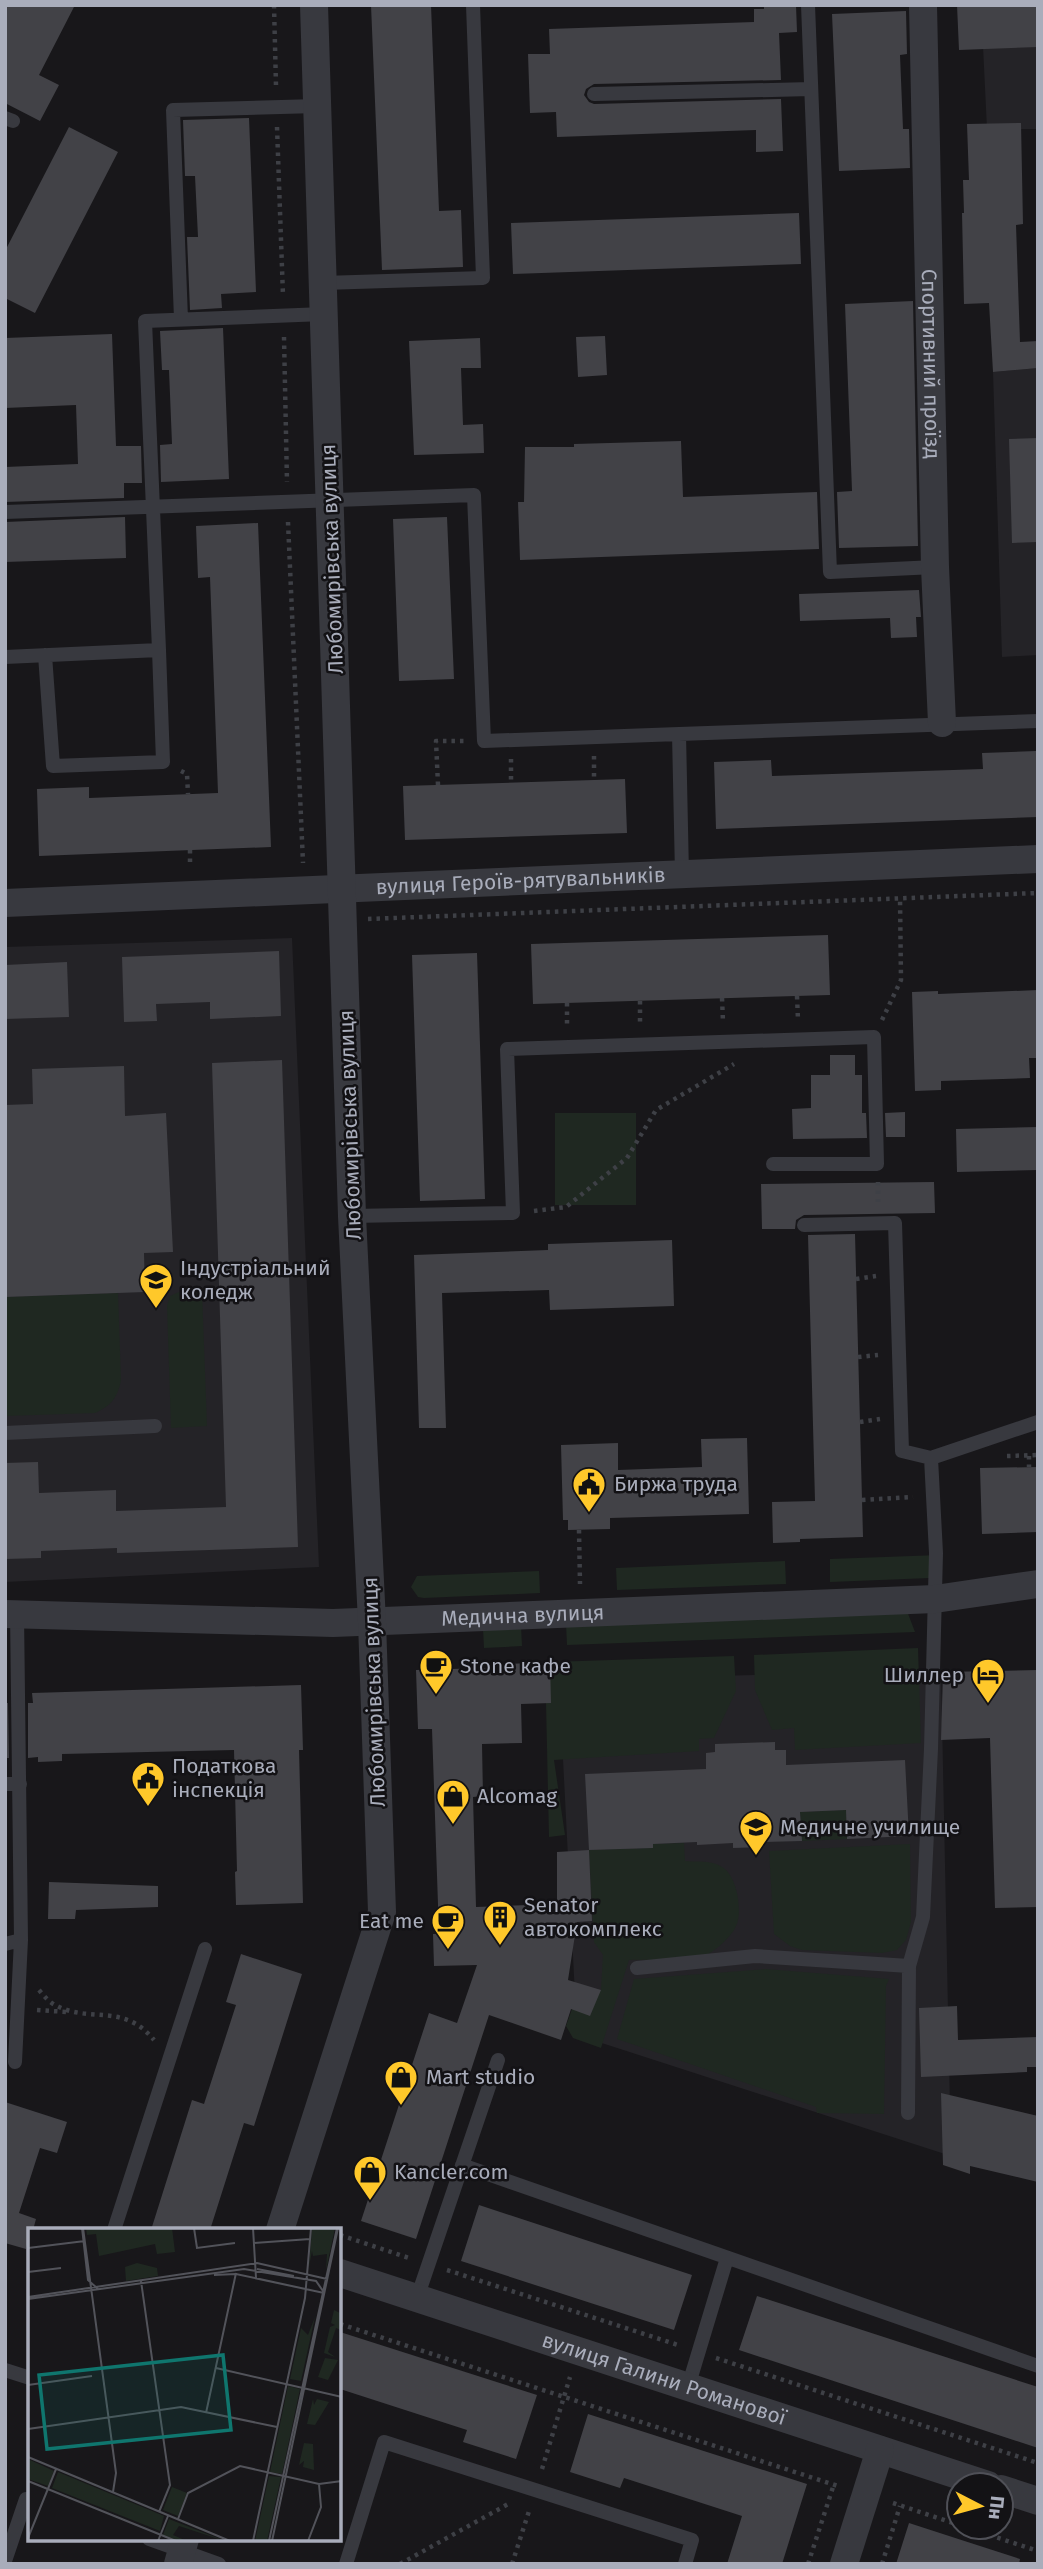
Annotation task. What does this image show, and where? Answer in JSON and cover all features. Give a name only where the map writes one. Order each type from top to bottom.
[{"type":"street","name":"Любомирівська вулиця","points":[[281,2228],[383,1912],[352,1216],[314,5]]},
{"type":"street","name":"Спортивний проїзд","points":[[923,5],[935,567],[942,723]]},
{"type":"street","name":"вулиця Героїв-рятувальників","points":[[5,903],[1038,859]]},
{"type":"street","name":"Медична вулиця","points":[[11,1613],[372,1622],[934,1599],[1038,1584]]},
{"type":"street","name":"вулиця Галини Романової","points":[[341,2273],[945,2471]]},
{"type":"street","points":[[844,2564],[880,2450]]},
{"type":"street","points":[[1015,2494],[1038,2501]]},
{"type":"lane","points":[[323,283],[483,278],[474,5]]},
{"type":"lane","points":[[808,5],[830,572],[935,567]]},
{"type":"lane","points":[[594,94],[811,89]]},
{"type":"lane","points":[[181,319],[173,110],[317,106]]},
{"type":"lane","points":[[45,655],[53,765],[163,762],[145,321],[324,314]]},
{"type":"lane","points":[[5,512],[474,495],[484,741],[1038,721]]},
{"type":"lane","points":[[5,657],[159,650]]},
{"type":"lane","points":[[679,734],[682,873]]},
{"type":"lane","points":[[352,1216],[513,1213],[507,1049],[874,1037],[877,1164],[773,1164]]},
{"type":"lane","points":[[804,1225],[895,1223],[902,1451],[931,1458],[1038,1422]]},
{"type":"lane","points":[[5,1433],[155,1426]]},
{"type":"lane","points":[[908,2113],[909,1966],[923,1917],[931,1749],[936,1553],[931,1458]]},
{"type":"lane","points":[[11,1613],[13,1784],[22,1940],[15,2062]]},
{"type":"lane","points":[[5,1944],[22,1940]]},
{"type":"lane","points":[[115,2228],[205,1949]]},
{"type":"lane","points":[[637,1968],[755,1956],[909,1966]]},
{"type":"lane","points":[[416,2298],[498,2060]]},
{"type":"lane","points":[[462,2165],[1038,2366]]},
{"type":"lane","points":[[688,2387],[727,2258]]},
{"type":"lane","points":[[5,2370],[28,2377]]},
{"type":"lane","points":[[346,2564],[384,2442],[692,2540],[685,2564]]},
{"type":"lane","points":[[5,2561],[28,2498]]},
{"type":"lane","points":[[154,2541],[219,2564]]},
{"type":"path","points":[[274,5],[287,500],[303,863],[290,864]]},
{"type":"path","points":[[438,785],[436,741],[484,741]]},
{"type":"path","points":[[190,850],[190,867]]},
{"type":"path","points":[[874,1037],[901,980],[899,864]]},
{"type":"path","points":[[177,868],[203,867]]},
{"type":"path","points":[[513,1213],[566,1207],[627,1158],[656,1110],[769,1040]]},
{"type":"path","points":[[877,1164],[878,1223]]},
{"type":"path","points":[[1029,1456],[1029,1467]]},
{"type":"path","points":[[862,1500],[932,1495]]},
{"type":"path","points":[[579,1530],[581,1613]]},
{"type":"path","points":[[21,1956],[38,1989],[52,2004],[72,2012]]},
{"type":"path","points":[[19,2007],[97,2013],[124,2018],[144,2028],[169,2060]]},
{"type":"path","points":[[341,2324],[945,2520]]},
{"type":"path","points":[[512,2564],[578,2351]]},
{"type":"path","points":[[808,2564],[834,2484]]},
{"type":"path","points":[[400,2564],[536,2490]]},
{"type":"path","points":[[882,2564],[900,2506]]},
{"type":"path","points":[[1008,2541],[1038,2551]]},
{"type":"shaded area","points":[[981,5],[1038,5],[1038,129],[987,129]]},
{"type":"shaded area","points":[[1038,368],[1038,655],[1002,657],[993,372]]},
{"type":"shaded area","name":"Індустріальний коледж","points":[[292,938],[319,1567],[5,1582],[5,947]]},
{"type":"shaded area","points":[[555,1113],[636,1113],[636,1205],[555,1205]]},
{"type":"shaded area","points":[[202,1291],[207,1426],[171,1428],[167,1306],[170,1296],[179,1292]]},
{"type":"shaded area","points":[[118,1293],[121,1380],[116,1396],[109,1404],[95,1413],[5,1416],[5,1297]]},
{"type":"shaded area","points":[[939,1555],[930,1578],[830,1582],[830,1559]]},
{"type":"shaded area","points":[[785,1561],[786,1584],[617,1590],[616,1568]]},
{"type":"shaded area","points":[[539,1571],[540,1593],[424,1598],[418,1597],[411,1587],[417,1576]]},
{"type":"shaded area","points":[[907,1611],[915,1632],[567,1645],[566,1624]]},
{"type":"shaded area","points":[[521,1626],[522,1646],[484,1648],[483,1628]]},
{"type":"shaded area","points":[[918,1648],[921,1743],[795,1750],[794,1728],[772,1730],[755,1690],[754,1655]]},
{"type":"shaded area","points":[[734,1656],[736,1691],[714,1738],[699,1739],[699,1751],[554,1760],[565,1835],[549,1837],[546,1703],[550,1662]]},
{"type":"shaded area","name":"Медичне училище","points":[[941,1670],[951,2156],[577,2035],[559,1680]]},
{"type":"shaded area","points":[[846,1810],[847,1839],[802,1841],[800,1812]]},
{"type":"shaded area","points":[[684,1843],[685,1861],[718,1865],[732,1878],[739,1903],[734,1931],[721,1945],[700,1958],[675,1961],[629,1960],[601,2048],[573,2038],[566,2026],[572,2009],[601,1990],[603,1955],[594,1942],[589,1850],[653,1848],[653,1844]]},
{"type":"shaded area","points":[[910,1844],[911,1922],[906,1940],[897,1950],[882,1953],[802,1950],[790,1946],[774,1934],[769,1851]]},
{"type":"shaded area","points":[[766,1969],[889,1979],[886,1986],[884,2114],[817,2113],[816,2107],[617,2039],[634,1979]]},
{"type":"building","points":[[5,5],[75,5],[39,75],[59,85],[40,121],[5,103]]},
{"type":"building","points":[[371,5],[431,5],[439,211],[461,210],[463,267],[382,270]]},
{"type":"building","points":[[764,5],[796,5],[797,32],[779,33],[781,80],[594,84],[586,89],[584,95],[594,104],[781,99],[783,151],[756,152],[756,130],[557,137],[556,112],[530,113],[528,54],[550,54],[549,29],[754,22],[754,9],[764,9]]},
{"type":"building","points":[[957,5],[1038,5],[1038,47],[959,50]]},
{"type":"building","points":[[906,11],[907,54],[900,55],[903,129],[909,129],[910,168],[839,171],[832,14]]},
{"type":"building","points":[[249,118],[256,292],[221,294],[222,308],[190,310],[187,237],[198,237],[195,176],[185,176],[183,120]]},
{"type":"building","points":[[1021,123],[1023,224],[1016,225],[1020,342],[1038,341],[1038,368],[993,372],[989,303],[964,304],[962,213],[963,180],[969,180],[967,124]]},
{"type":"building","points":[[69,127],[118,152],[35,313],[5,298],[5,251]]},
{"type":"building","points":[[799,213],[801,264],[513,274],[511,223]]},
{"type":"building","points":[[913,301],[918,546],[839,548],[837,492],[852,491],[845,304]]},
{"type":"building","points":[[223,328],[229,479],[161,482],[160,445],[172,444],[169,370],[162,370],[160,331]]},
{"type":"building","points":[[112,334],[116,446],[141,446],[142,483],[124,483],[124,498],[5,502],[5,467],[78,464],[76,405],[5,408],[5,338]]},
{"type":"building","points":[[605,336],[607,375],[578,377],[576,337]]},
{"type":"building","points":[[480,338],[481,368],[461,368],[463,425],[483,424],[484,453],[414,455],[409,341]]},
{"type":"building","points":[[1038,438],[1038,542],[1012,543],[1009,439]]},
{"type":"building","points":[[681,441],[683,497],[817,492],[819,549],[520,560],[518,502],[524,502],[525,447]]},
{"type":"building","points":[[125,517],[126,558],[5,562],[5,522]]},
{"type":"building","points":[[447,517],[454,679],[399,681],[393,519]]},
{"type":"building","points":[[258,523],[271,847],[39,856],[37,789],[89,787],[89,798],[218,793],[210,577],[198,578],[196,526]]},
{"type":"building","points":[[919,590],[921,617],[916,617],[917,637],[891,638],[890,618],[800,621],[799,594]]},
{"type":"building","points":[[1036,751],[1038,817],[716,829],[714,762],[771,760],[772,776],[983,769],[982,753]]},
{"type":"building","points":[[625,779],[627,833],[405,840],[403,786]]},
{"type":"building","points":[[828,935],[830,995],[533,1004],[531,944]]},
{"type":"building","points":[[279,951],[281,1016],[210,1019],[210,1002],[156,1004],[157,1021],[124,1022],[122,957]]},
{"type":"building","points":[[477,953],[485,1199],[420,1201],[412,955]]},
{"type":"building","points":[[67,962],[69,1017],[5,1019],[5,965]]},
{"type":"building","points":[[1038,990],[1038,1058],[1029,1058],[1030,1078],[941,1081],[941,1090],[915,1091],[912,992],[938,991],[938,994]]},
{"type":"building","points":[[830,1055],[855,1055],[855,1075],[862,1075],[862,1113],[866,1113],[867,1138],[793,1139],[792,1109],[811,1108],[811,1075],[830,1075]]},
{"type":"building","points":[[282,1060],[298,1547],[117,1553],[117,1548],[41,1551],[41,1558],[5,1559],[5,1463],[38,1462],[39,1493],[116,1490],[116,1511],[226,1507],[212,1063]]},
{"type":"building","points":[[124,1066],[125,1116],[166,1113],[173,1252],[144,1253],[145,1292],[5,1297],[5,1105],[33,1104],[32,1069]]},
{"type":"building","points":[[905,1112],[905,1137],[886,1137],[885,1113]]},
{"type":"building","points":[[1038,1127],[1038,1170],[957,1172],[956,1129]]},
{"type":"building","points":[[934,1182],[935,1213],[804,1215],[796,1220],[795,1229],[762,1229],[761,1184]]},
{"type":"building","points":[[855,1234],[863,1537],[800,1539],[800,1542],[773,1543],[772,1502],[815,1501],[808,1235]]},
{"type":"building","points":[[672,1240],[674,1306],[550,1310],[549,1290],[442,1293],[446,1428],[419,1428],[414,1255],[548,1250],[548,1244]]},
{"type":"building","points":[[747,1438],[749,1514],[610,1518],[610,1529],[568,1530],[568,1520],[563,1520],[561,1445],[618,1443],[618,1470],[702,1467],[701,1439]]},
{"type":"building","points":[[1038,1467],[1038,1532],[982,1534],[980,1468]]},
{"type":"building","points":[[550,1662],[551,1703],[521,1704],[522,1743],[482,1744],[483,1796],[473,1797],[476,1907],[557,1904],[557,1852],[589,1850],[592,1921],[577,1922],[568,1980],[601,1990],[590,2016],[571,2009],[561,2040],[489,2015],[416,2239],[361,2221],[429,2013],[457,2023],[477,1965],[434,1966],[433,1934],[439,1934],[432,1729],[418,1729],[416,1670],[487,1668],[487,1665]]},
{"type":"building","points":[[1038,1670],[1038,1907],[995,1908],[990,1738],[941,1740],[943,1672]]},
{"type":"building","points":[[301,1685],[303,1750],[299,1750],[303,1903],[236,1905],[234,1750],[62,1754],[62,1761],[38,1762],[38,1757],[28,1758],[28,1703],[33,1703],[32,1693]]},
{"type":"building","points":[[5,1703],[8,1703],[9,1758],[5,1758]]},
{"type":"building","points":[[775,1742],[775,1750],[786,1750],[786,1765],[905,1760],[909,1836],[847,1839],[846,1810],[800,1812],[802,1841],[764,1842],[764,1847],[733,1848],[733,1843],[697,1845],[697,1842],[653,1844],[653,1848],[589,1850],[585,1774],[706,1769],[706,1753],[715,1752],[715,1744]]},
{"type":"building","points":[[49,1882],[158,1886],[158,1907],[76,1910],[75,1919],[48,1919]]},
{"type":"building","points":[[241,1954],[302,1974],[254,2126],[244,2123],[211,2228],[152,2228],[192,2100],[204,2104],[236,2005],[226,2002]]},
{"type":"building","points":[[957,2006],[958,2040],[1038,2037],[1038,2067],[1027,2067],[1027,2072],[921,2077],[919,2008]]},
{"type":"building","points":[[941,2093],[1038,2116],[1038,2182],[970,2166],[970,2174],[943,2165]]},
{"type":"building","points":[[5,2102],[67,2122],[57,2153],[40,2148],[19,2213],[36,2219],[34,2228],[28,2228],[26,2249],[5,2243]]},
{"type":"building","points":[[479,2205],[692,2275],[674,2330],[461,2261]]},
{"type":"building","points":[[757,2296],[1038,2387],[1038,2448],[739,2350]]},
{"type":"building","points":[[341,2332],[537,2395],[516,2459],[463,2442],[467,2430],[341,2389]]},
{"type":"building","points":[[588,2414],[807,2484],[782,2564],[727,2564],[742,2516],[624,2478],[620,2488],[570,2472]]},
{"type":"building","points":[[909,2523],[945,2535],[945,2541],[964,2541],[1020,2559],[1019,2564],[896,2564]]},
{"type":"place","name":"Індустріальний коледж","points":[[156,1310]]},
{"type":"place","name":"Биржа труда","points":[[589,1514]]},
{"type":"place","name":"Stone кафе","points":[[436,1696]]},
{"type":"place","name":"Шиллер","points":[[988,1705]]},
{"type":"place","name":"Податкова інспекція","points":[[148,1808]]},
{"type":"place","name":"Alcomag","points":[[453,1826]]},
{"type":"place","name":"Медичне училище","points":[[756,1857]]},
{"type":"place","name":"Senator автокомплекс","points":[[500,1947]]},
{"type":"place","name":"Eat me","points":[[448,1951]]},
{"type":"place","name":"Mart studio","points":[[401,2107]]},
{"type":"place","name":"Kancler.com","points":[[370,2202]]}]
